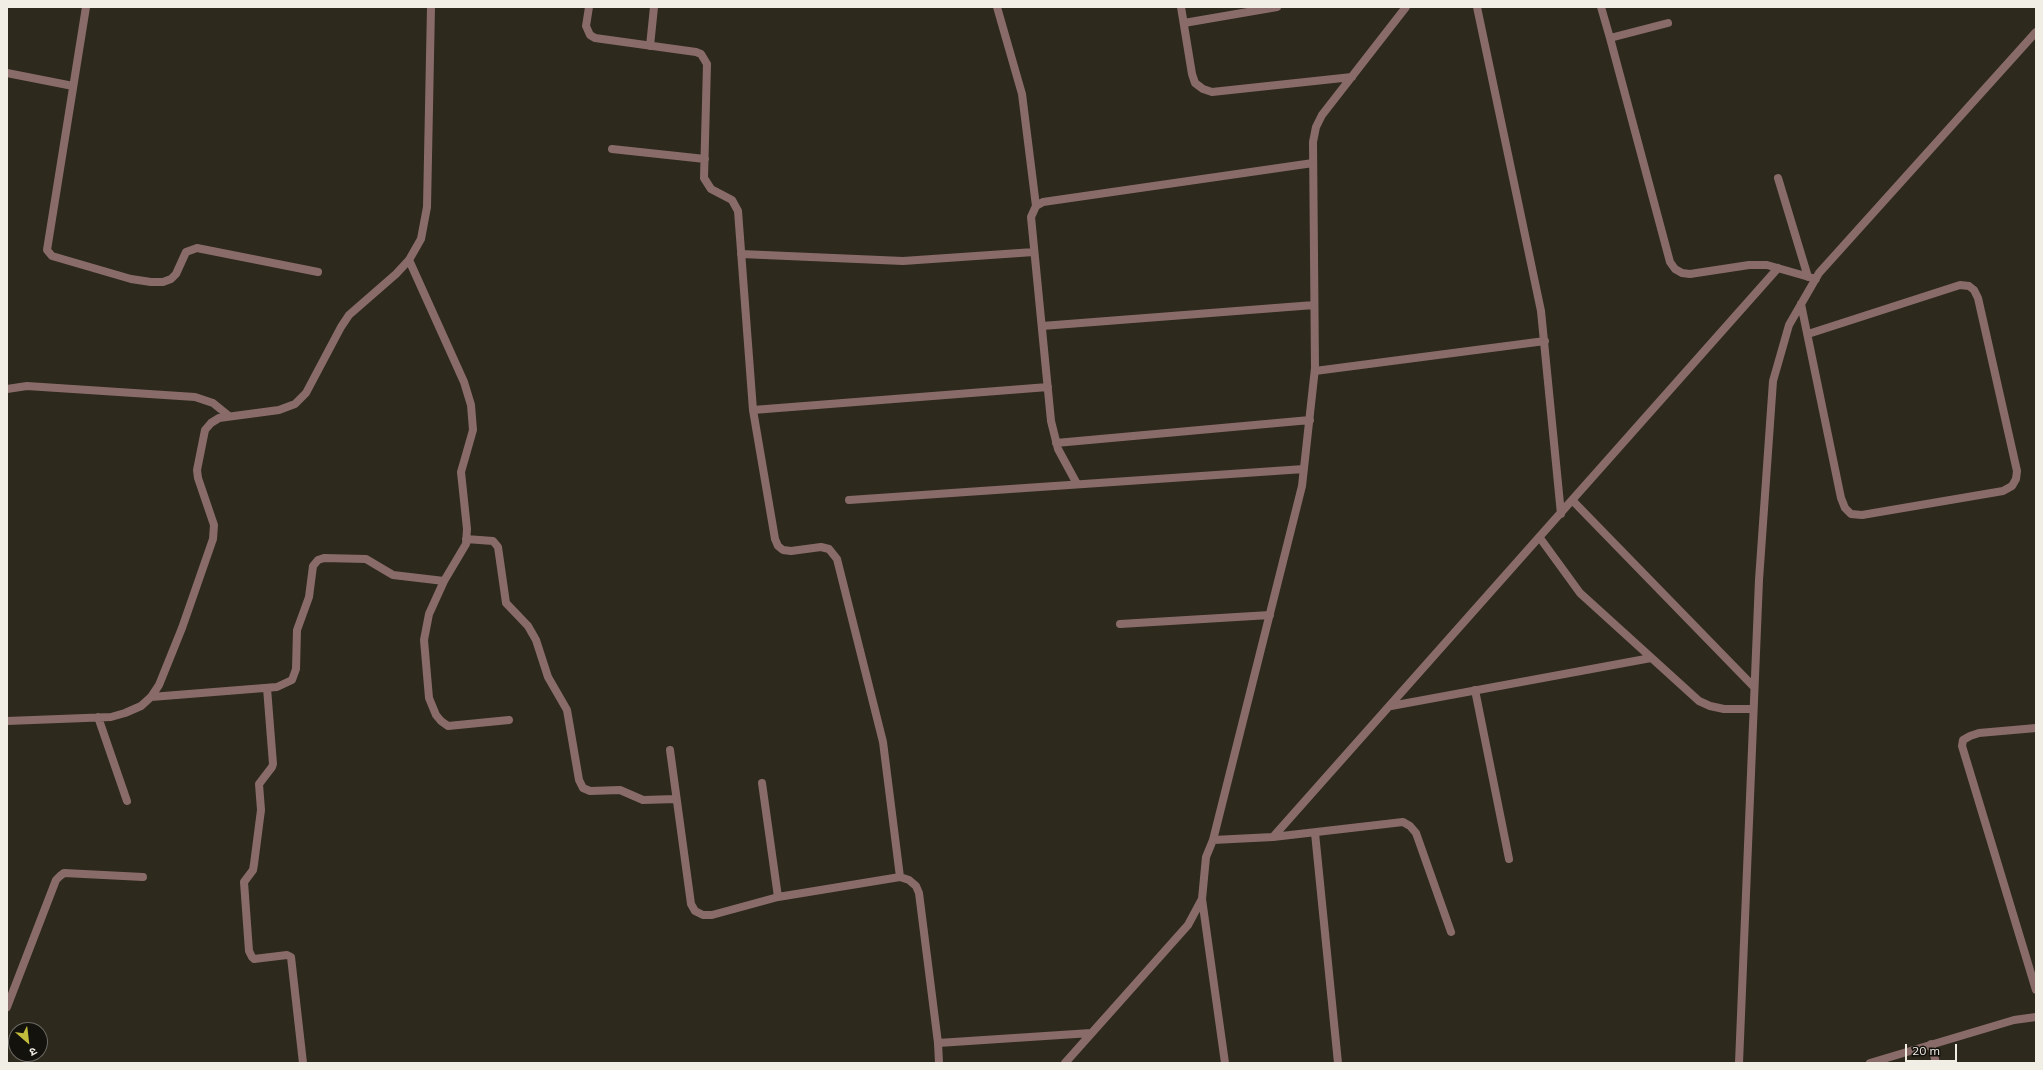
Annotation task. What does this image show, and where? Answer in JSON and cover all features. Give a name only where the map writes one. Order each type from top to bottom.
[{"type":"street","points":[[86,7],[47,246],[47,250],[52,256],[130,279],[151,282],[163,282],[171,279],[176,274],[186,252],[196,248],[318,272]]},
{"type":"street","points":[[7,721],[98,717],[125,713],[141,706],[151,697],[159,685],[186,618],[213,539],[214,525],[198,478],[197,470],[205,430],[211,423],[219,418],[279,410],[295,404],[306,393],[341,327],[349,315],[358,305],[396,274],[409,260],[421,238],[427,207],[431,7]]},
{"type":"street","points":[[589,7],[586,26],[590,35],[595,38],[696,52],[704,58],[707,64],[704,178],[706,184],[711,189],[732,200],[735,204],[741,254],[753,410],[778,546],[783,550],[791,551],[821,547],[829,548],[837,559],[883,742],[900,877]]},
{"type":"street","points":[[650,46],[654,7]]},
{"type":"street","points":[[997,7],[1023,100],[1036,206],[1031,217],[1051,421],[1056,443],[1077,484]]},
{"type":"street","points":[[1181,7],[1192,74],[1195,83],[1203,89],[1212,92],[1352,77]]},
{"type":"street","points":[[1184,24],[1277,7]]},
{"type":"street","points":[[1225,1063],[1202,899],[1206,857],[1213,840],[1299,503],[1315,371],[1313,142],[1316,127],[1322,115],[1406,7]]},
{"type":"street","points":[[1477,7],[1541,311],[1561,514]]},
{"type":"street","points":[[1601,7],[1670,262],[1675,269],[1682,273],[1690,274],[1749,265],[1767,265],[1812,278]]},
{"type":"street","points":[[1610,38],[1668,23]]},
{"type":"street","points":[[1739,1063],[1759,580],[1773,381],[1789,325],[1801,304],[1812,278],[1819,273],[2036,32]]},
{"type":"street","points":[[7,73],[73,86]]},
{"type":"street","points":[[612,149],[704,159]]},
{"type":"street","points":[[1036,206],[1043,202],[1313,163]]},
{"type":"street","points":[[1778,178],[1812,278]]},
{"type":"street","points":[[741,254],[903,261],[1034,252]]},
{"type":"street","points":[[409,260],[464,382],[471,405],[473,430],[461,472],[467,529],[466,539],[460,556],[444,582],[430,614],[424,640],[430,698],[436,715],[441,722],[448,726],[509,720]]},
{"type":"street","points":[[1273,837],[1573,501],[1778,268]]},
{"type":"street","points":[[1801,304],[1841,498],[1845,508],[1851,514],[1862,515],[2004,491],[2012,486],[2016,479],[2017,471],[1978,298],[1974,290],[1968,286],[1960,285],[1808,334]]},
{"type":"street","points":[[1042,326],[1314,305]]},
{"type":"street","points":[[1315,371],[1545,341]]},
{"type":"street","points":[[7,388],[27,386],[195,397],[213,403],[230,416]]},
{"type":"street","points":[[753,410],[1048,387]]},
{"type":"street","points":[[1056,443],[1310,420]]},
{"type":"street","points":[[849,500],[1304,469]]},
{"type":"street","points":[[1573,501],[1754,687]]},
{"type":"street","points":[[1540,538],[1580,593],[1699,701],[1710,706],[1724,709],[1753,709]]},
{"type":"street","points":[[466,539],[493,541],[498,547],[506,603],[528,626],[536,640],[548,677],[567,710],[579,780],[583,788],[590,790],[620,790],[643,800],[676,799]]},
{"type":"street","points":[[151,697],[267,688],[285,685],[292,680],[296,669],[297,630],[306,609],[313,566],[318,560],[331,557],[366,559],[393,575],[444,582]]},
{"type":"street","points":[[1120,624],[1270,615]]},
{"type":"street","points":[[1391,706],[1651,658]]},
{"type":"street","points":[[267,688],[273,764],[259,784],[261,810],[254,864],[253,870],[244,882],[249,951],[254,959],[287,955],[291,957],[302,1063]]},
{"type":"street","points":[[1475,690],[1509,859]]},
{"type":"street","points":[[98,717],[126,801]]},
{"type":"street","points":[[2036,728],[1979,733],[1963,740],[1962,746],[2036,990]]},
{"type":"street","points":[[670,750],[691,904],[695,911],[703,915],[712,916],[778,897],[900,877],[909,880],[916,886],[919,893],[938,1043],[939,1063]]},
{"type":"street","points":[[762,783],[778,897]]},
{"type":"street","points":[[1213,840],[1273,837],[1403,822],[1410,826],[1416,834],[1450,932]]},
{"type":"street","points":[[1315,833],[1338,1063]]},
{"type":"street","points":[[7,1007],[56,880],[60,876],[64,874],[143,877]]},
{"type":"street","points":[[1065,1063],[1188,925],[1202,899]]},
{"type":"street","points":[[1870,1063],[2014,1020],[2036,1017]]},
{"type":"street","points":[[938,1043],[1091,1033]]},
{"type":"street","points":[[1931,1044],[1936,1063]]}]
